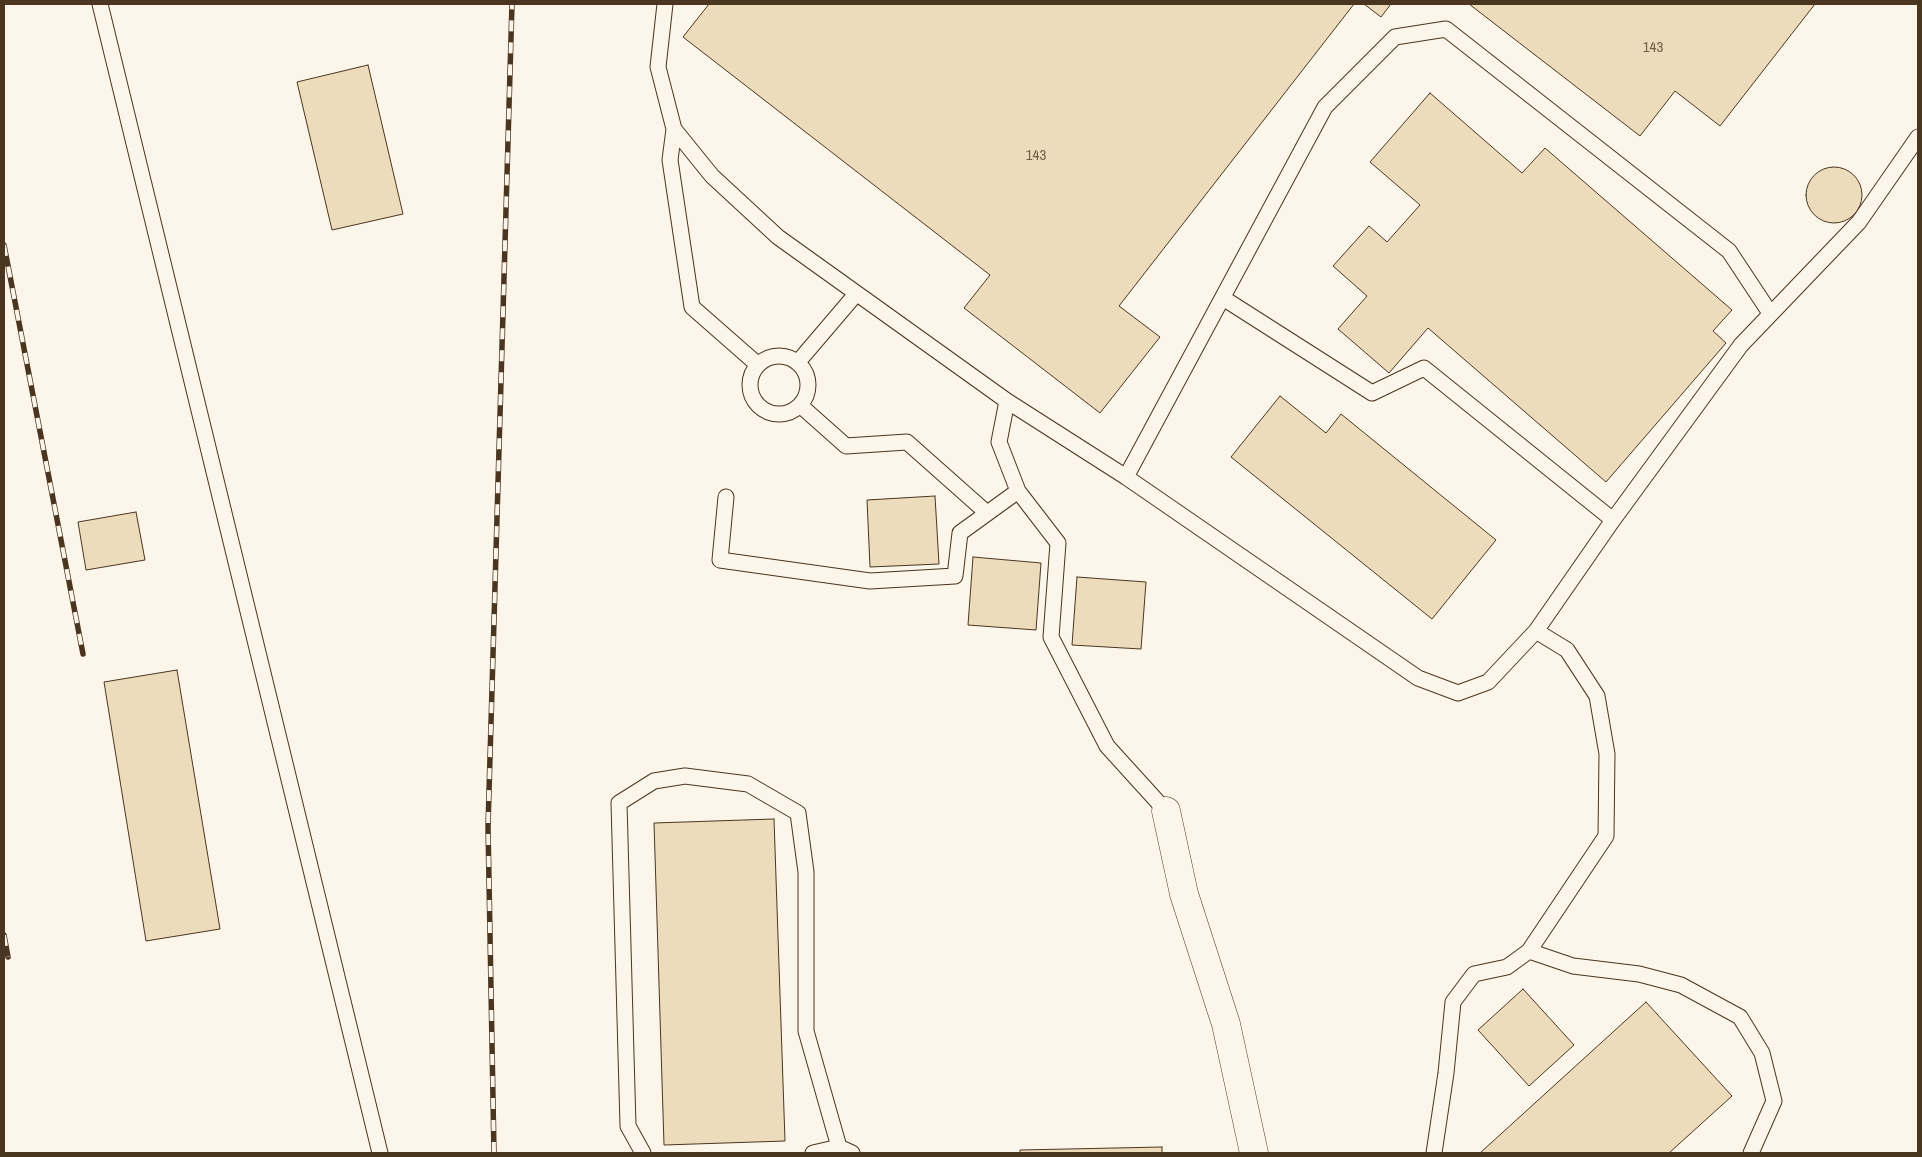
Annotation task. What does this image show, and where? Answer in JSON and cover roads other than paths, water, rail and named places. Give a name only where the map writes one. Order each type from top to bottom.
[{"type":"street","points":[[1166,811],[1184,894],[1226,1024],[1254,1153]]},
{"type":"lane","points":[[100,4],[380,1153]]},
{"type":"lane","points":[[664,4],[658,66],[674,129],[670,160],[692,307],[757,364]]},
{"type":"lane","points":[[1126,477],[1325,107],[1396,37],[1446,28],[1729,251],[1770,313]]},
{"type":"lane","points":[[674,129],[712,176],[778,238],[1007,401],[1126,477],[1418,678],[1458,693],[1488,682],[1536,631],[1613,520],[1741,345],[1859,222],[1918,137]]},
{"type":"lane","points":[[798,362],[856,294]]},
{"type":"lane","points":[[1222,298],[1372,393],[1424,368],[1613,520]]},
{"type":"lane","points":[[774,356],[784,356],[798,362],[808,378],[808,390],[801,406],[784,415],[772,414],[761,408],[753,399],[749,387],[751,375],[757,364],[774,356]]},
{"type":"lane","points":[[1007,401],[999,442],[1018,491],[1058,543],[1051,637],[1107,746],[1166,811]]},
{"type":"lane","points":[[801,406],[846,446],[906,442],[987,513]]},
{"type":"lane","points":[[726,497],[720,560],[870,581],[955,576],[960,533],[1018,491]]},
{"type":"lane","points":[[1434,1153],[1446,1073],[1453,1002],[1474,974],[1507,967],[1529,951],[1606,836],[1607,754],[1597,696],[1567,650],[1536,631]]},
{"type":"lane","points":[[643,1153],[628,1126],[619,803],[654,781],[685,776],[748,784],[798,813],[806,872],[806,1031],[846,1150],[813,1153]]},
{"type":"lane","points":[[1529,951],[1573,966],[1639,974],[1681,985],[1740,1017],[1762,1053],[1774,1102],[1751,1153]]},
{"type":"railway","points":[[494,1153],[488,826],[512,4]]},
{"type":"railway","points":[[4,245],[83,654]]},
{"type":"railway","points":[[4,935],[8,957]]}]
